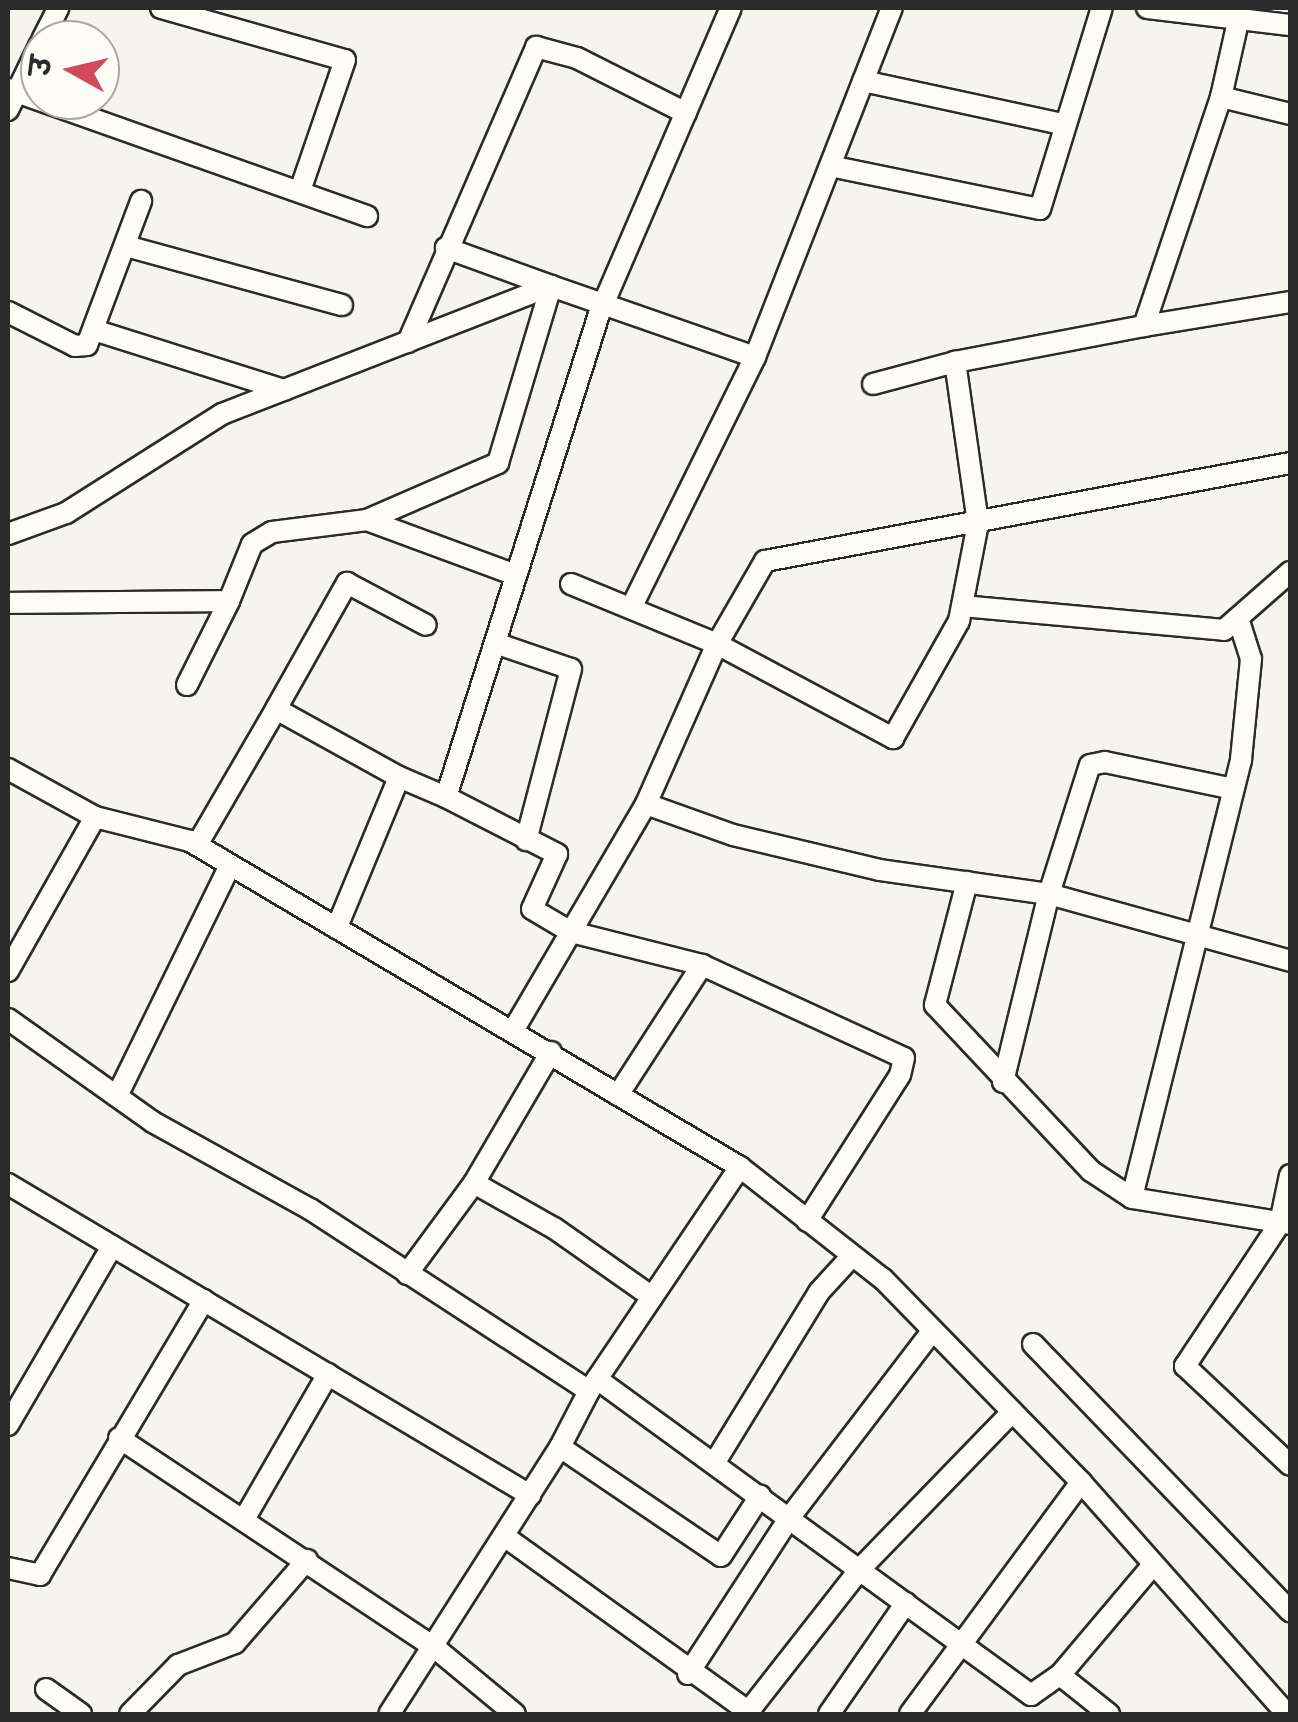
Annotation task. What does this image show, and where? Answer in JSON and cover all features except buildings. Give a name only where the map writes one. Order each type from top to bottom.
[{"type":"street","points":[[161,8],[345,60],[344,79],[300,191]]},
{"type":"street","points":[[446,797],[604,304],[732,8]]},
{"type":"street","points":[[631,608],[755,356],[892,8]]},
{"type":"street","points":[[830,166],[1040,209],[1062,124],[1102,8]]},
{"type":"street","points":[[1147,8],[1240,13],[1290,25]]},
{"type":"street","points":[[1144,326],[1221,97],[1240,13]]},
{"type":"street","points":[[408,342],[536,47],[576,58],[686,113]]},
{"type":"street","points":[[864,81],[1062,124]]},
{"type":"street","points":[[10,97],[368,216]]},
{"type":"street","points":[[1221,97],[1290,114]]},
{"type":"street","points":[[8,312],[75,346],[87,345],[96,330],[142,201]]},
{"type":"street","points":[[126,246],[342,306]]},
{"type":"street","points":[[446,248],[755,356]]},
{"type":"street","points":[[8,534],[66,513],[222,414],[552,286]]},
{"type":"street","points":[[186,686],[229,601],[252,544],[272,532],[367,520],[498,463],[552,286]]},
{"type":"street","points":[[873,384],[955,362],[1290,302]]},
{"type":"street","points":[[96,330],[284,390]]},
{"type":"street","points":[[570,584],[717,644],[893,738],[962,606],[978,523],[955,362]]},
{"type":"street","points":[[514,1029],[646,804],[717,644],[765,561],[1290,463]]},
{"type":"street","points":[[367,520],[516,575]]},
{"type":"street","points":[[962,606],[1224,630],[1290,572]]},
{"type":"street","points":[[197,845],[347,583],[426,624]]},
{"type":"street","points":[[8,603],[229,601]]},
{"type":"street","points":[[1132,1198],[1233,788],[1251,659],[1238,618]]},
{"type":"street","points":[[494,643],[571,670],[526,840]]},
{"type":"street","points":[[276,709],[399,778],[446,797],[557,854],[532,909],[571,932],[702,965],[904,1058],[900,1075],[807,1221]]},
{"type":"street","points":[[1002,1082],[1049,894],[1090,765],[1104,762],[1233,788]]},
{"type":"street","points":[[10,776],[96,818],[197,845],[514,1029],[740,1167],[852,1256],[932,1331],[1080,1482],[1287,1714]]},
{"type":"street","points":[[337,926],[399,778]]},
{"type":"street","points":[[646,804],[732,836],[1049,894],[1290,961]]},
{"type":"street","points":[[8,971],[96,818]]},
{"type":"street","points":[[117,1096],[230,865]]},
{"type":"street","points":[[967,882],[934,1004],[1002,1082],[1090,1171],[1132,1198],[1285,1224]]},
{"type":"street","points":[[618,1095],[702,965]]},
{"type":"street","points":[[8,1018],[117,1096],[715,1462],[958,1641],[1027,1705],[1060,1674],[1152,1566]]},
{"type":"street","points":[[407,1274],[474,1183],[551,1052]]},
{"type":"street","points":[[389,1714],[560,1448],[592,1385],[740,1167]]},
{"type":"street","points":[[1290,1175],[1285,1224],[1186,1366],[1290,1465]]},
{"type":"street","points":[[474,1183],[554,1228],[652,1297]]},
{"type":"street","points":[[8,1184],[530,1495]]},
{"type":"street","points":[[8,1425],[112,1246]]},
{"type":"street","points":[[715,1462],[819,1292],[852,1256]]},
{"type":"street","points":[[8,1568],[40,1575],[204,1300]]},
{"type":"street","points":[[688,1674],[790,1517],[932,1331]]},
{"type":"street","points":[[1033,1344],[1290,1611]]},
{"type":"street","points":[[246,1516],[328,1374]]},
{"type":"street","points":[[504,1536],[688,1674],[750,1713],[860,1570],[1012,1412]]},
{"type":"street","points":[[120,1438],[246,1516],[434,1646],[515,1714]]},
{"type":"street","points":[[560,1448],[721,1556],[760,1496]]},
{"type":"street","points":[[910,1714],[958,1641],[1080,1482]]},
{"type":"street","points":[[130,1714],[178,1665],[234,1643],[306,1560]]},
{"type":"street","points":[[829,1714],[906,1603]]},
{"type":"street","points":[[1060,1674],[1110,1714]]},
{"type":"street","points":[[46,1689],[81,1714]]}]
